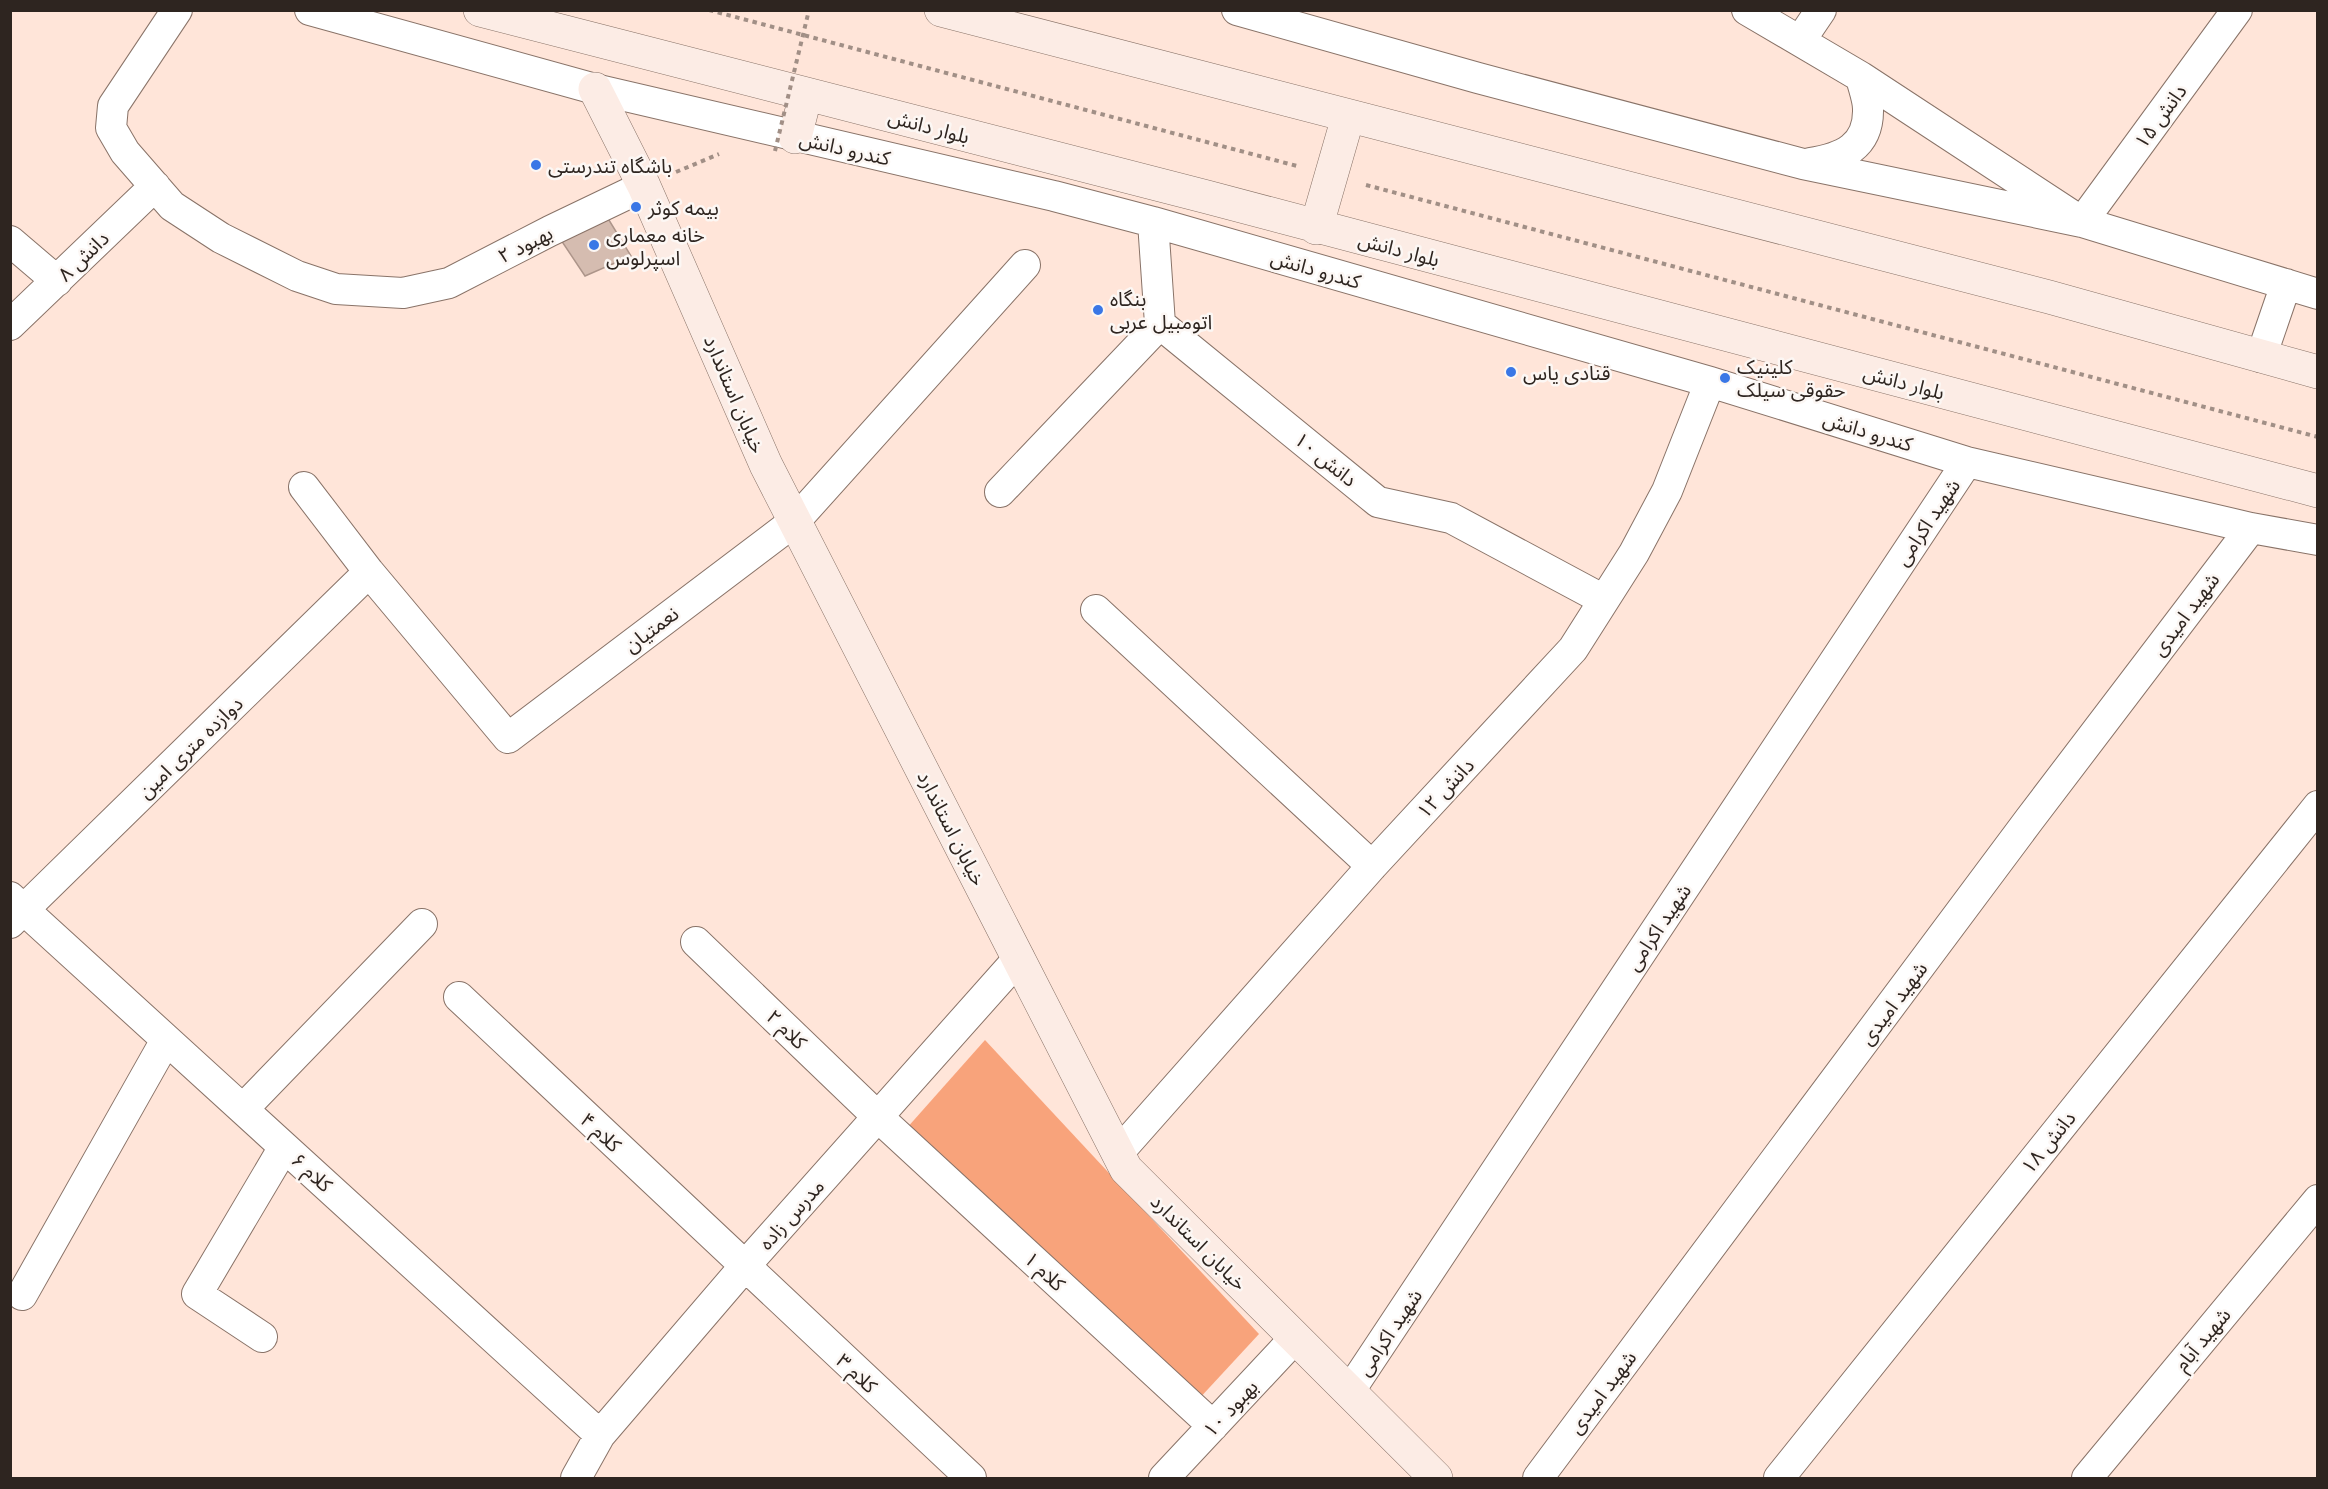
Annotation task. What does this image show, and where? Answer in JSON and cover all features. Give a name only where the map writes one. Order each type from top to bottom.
[{"type":"main road","name":"بلوار دانش","points":[[480,10],[806,93],[2318,491]]},
{"type":"main road","points":[[941,10],[2037,294],[2318,372]]},
{"type":"main road","name":"خیابان استاندارد","points":[[595,89],[644,186],[766,465],[1126,1169],[1436,1479]]},
{"type":"main road","points":[[785,144],[806,93]]},
{"type":"main road","points":[[1316,228],[1348,117]]},
{"type":"street","name":"بهبود ۲","points":[[177,10],[113,106],[111,128],[125,152],[172,206],[221,238],[297,276],[336,289],[403,293],[449,284],[550,231],[644,186]]},
{"type":"street","name":"کندرو دانش","points":[[310,10],[785,144],[1054,196],[1153,222],[1710,382],[1967,462],[2251,528],[2318,540]]},
{"type":"street","points":[[1237,10],[1490,81],[1803,164],[2082,222],[2318,294]]},
{"type":"street","points":[[1747,10],[1861,77],[2082,222]]},
{"type":"street","points":[[1800,41],[1821,10]]},
{"type":"street","name":"دانش ۱۵","points":[[2082,222],[2237,10]]},
{"type":"street","points":[[1803,164],[1830,160],[1852,150],[1864,135],[1868,109],[1861,77]]},
{"type":"street","name":"دانش ۸","points":[[10,325],[155,186]]},
{"type":"street","points":[[1000,492],[1160,324],[1153,222]]},
{"type":"street","points":[[10,241],[57,280]]},
{"type":"street","name":"نعمتیان","points":[[369,572],[508,738],[795,521],[1025,265]]},
{"type":"street","points":[[2260,357],[2286,284]]},
{"type":"street","name":"دانش ۱۰","points":[[1160,324],[1378,502],[1451,518],[1604,600]]},
{"type":"street","name":"دانش ۱۲","points":[[1118,1153],[1372,866],[1573,649],[1634,553],[1667,490],[1710,382]]},
{"type":"street","name":"شهید اکرامی","points":[[1349,1392],[1967,462]]},
{"type":"street","points":[[304,487],[369,572]]},
{"type":"street","name":"شهید امیدی","points":[[1538,1479],[2029,820],[2251,528]]},
{"type":"street","name":"دوازده متری امین","points":[[15,910],[369,572]]},
{"type":"street","points":[[1096,609],[1372,866]]},
{"type":"street","name":"دانش ۱۸","points":[[1779,1479],[2318,806]]},
{"type":"street","name":"کلام ۶","points":[[15,910],[243,1109],[600,1435]]},
{"type":"street","points":[[243,1109],[422,924]]},
{"type":"street","name":"کلام ۲","points":[[696,942],[878,1117]]},
{"type":"street","name":"مدرس زاده","points":[[576,1479],[600,1435],[744,1267],[1019,958]]},
{"type":"street","name":"کلام ۴","points":[[459,997],[744,1267]]},
{"type":"street","points":[[22,1295],[166,1040]]},
{"type":"street","name":"کلام ۱","points":[[878,1117],[1213,1426]]},
{"type":"street","points":[[262,1337],[197,1294],[284,1147]]},
{"type":"street","name":"شهید آبام","points":[[2087,1479],[2318,1200]]},
{"type":"street","name":"کلام ۳","points":[[744,1267],[971,1479]]},
{"type":"street","name":"بهبود ۱۰","points":[[1164,1479],[1295,1338]]},
{"type":"path","points":[[710,10],[1299,167]]},
{"type":"path","points":[[785,144],[809,10]]},
{"type":"path","points":[[644,186],[728,151]]},
{"type":"path","points":[[1357,182],[2318,437]]},
{"type":"shaded area","points":[[985,1040],[1259,1334],[1197,1401],[906,1129]]},
{"type":"building","name":"خانه معماری اسپرلوس","points":[[604,212],[631,256],[585,276],[557,234]]},
{"type":"place","name":"باشگاه تندرستی","points":[[536,165]]},
{"type":"place","name":"بیمه کوثر","points":[[636,207]]},
{"type":"place","name":"خانه معماری اسپرلوس","points":[[594,245]]},
{"type":"place","name":"بنگاه اتومبیل عربی","points":[[1098,310]]},
{"type":"place","name":"قنادی یاس","points":[[1511,372]]},
{"type":"place","name":"کلینیک حقوقی سیلک","points":[[1725,378]]}]
